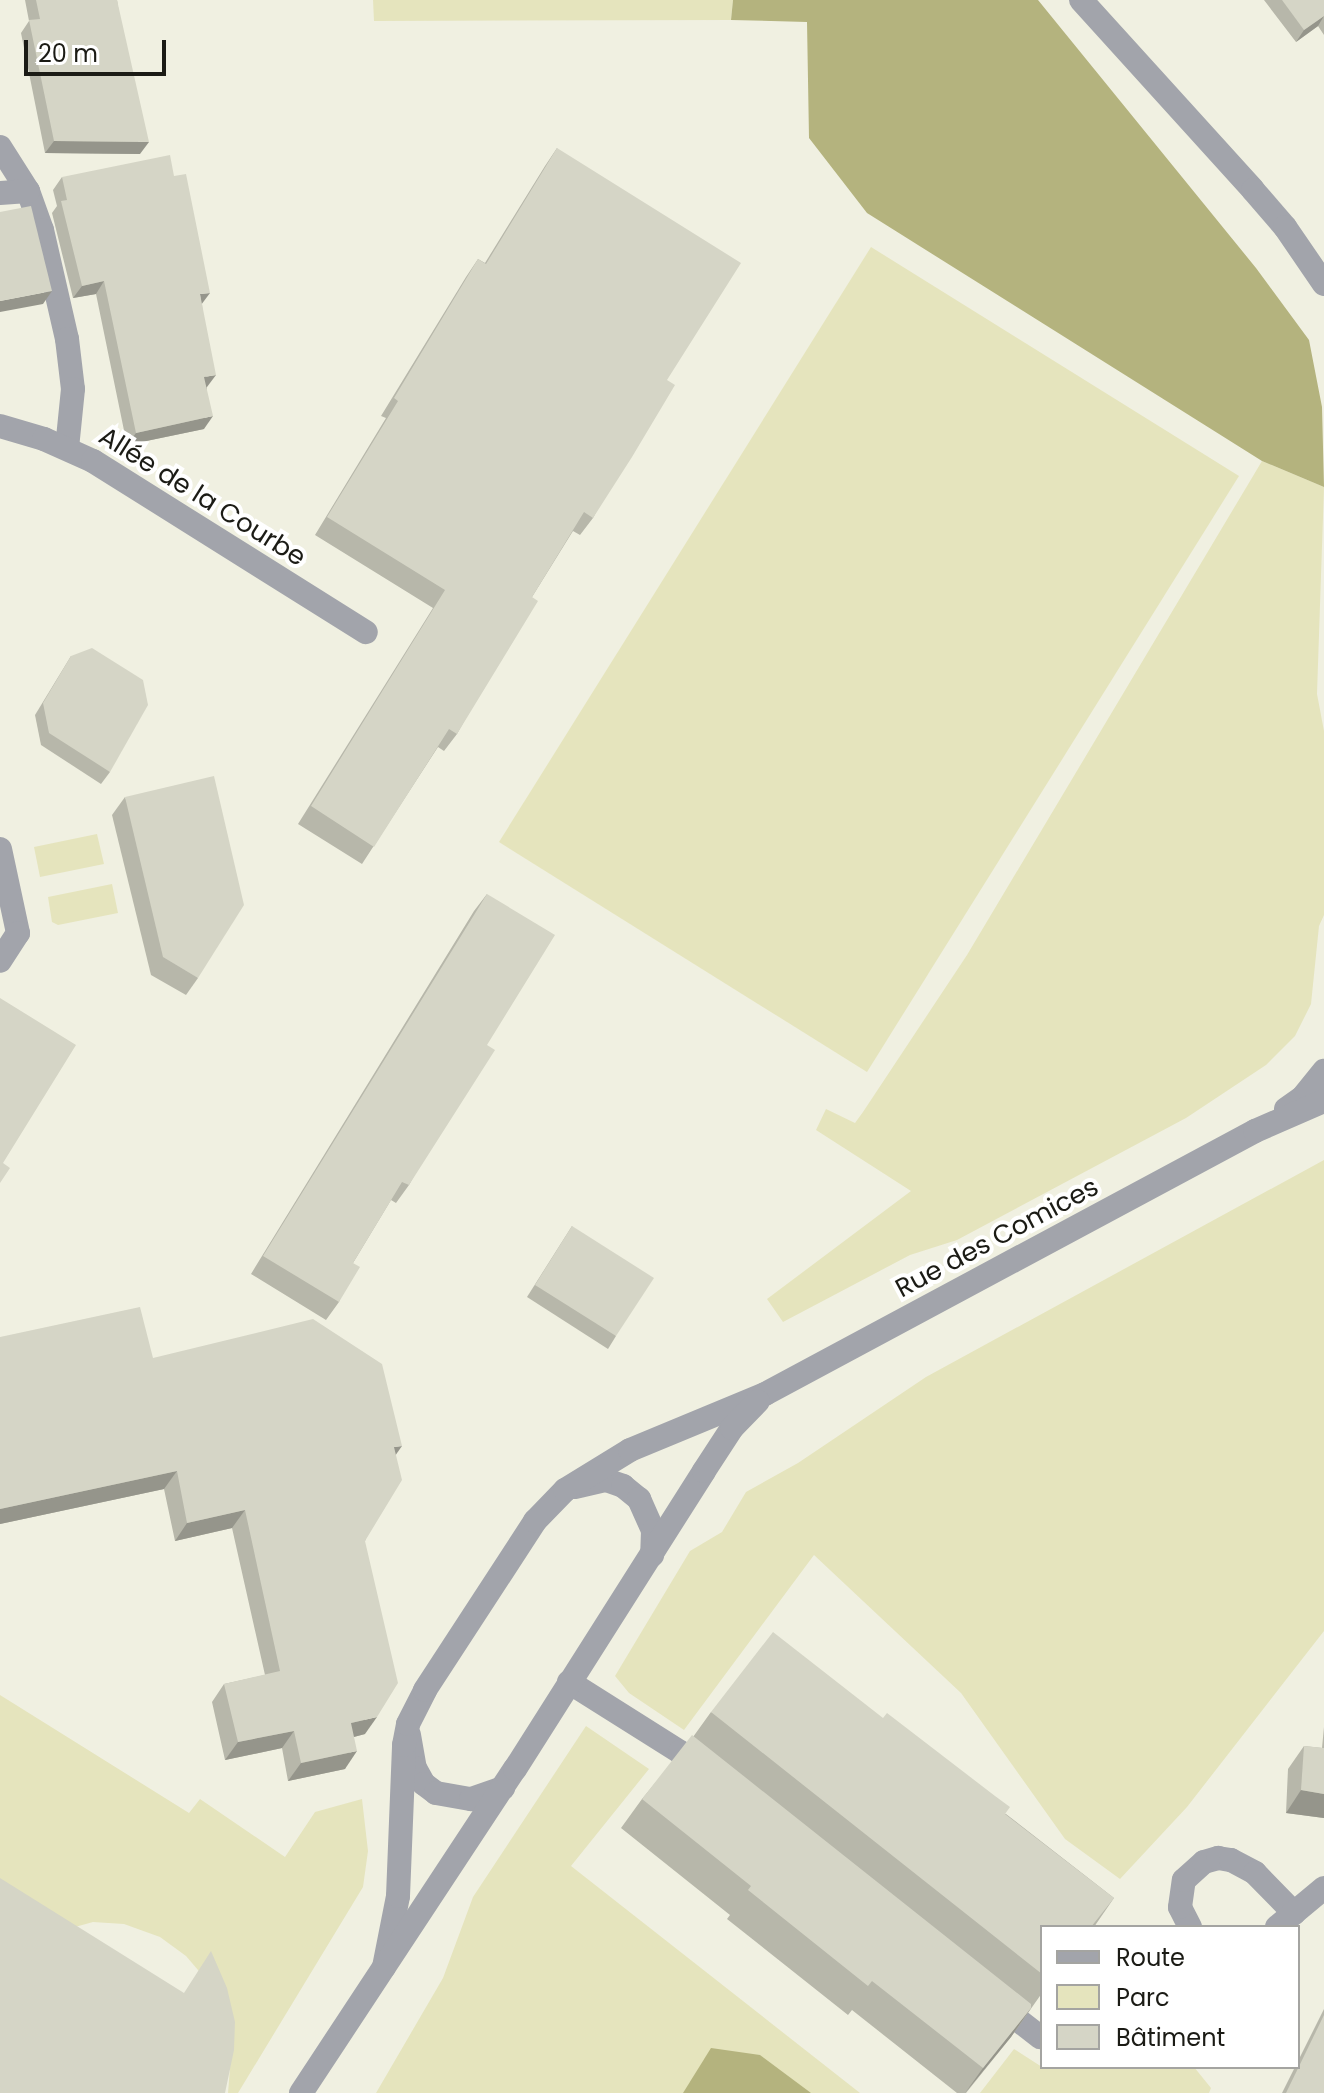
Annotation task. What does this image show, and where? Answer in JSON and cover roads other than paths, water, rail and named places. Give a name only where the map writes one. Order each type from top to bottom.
[{"type":"street","points":[[1081,0],[1285,227],[1324,284]]},
{"type":"street","points":[[0,147],[28,191],[42,230],[71,366],[73,389],[67,448]]},
{"type":"street","points":[[0,193],[28,191]]},
{"type":"street","name":"Allée de la Courbe","points":[[0,426],[67,448],[93,461],[366,632]]},
{"type":"street","points":[[0,849],[18,933],[0,961]]},
{"type":"street","name":"Rue des Comices","points":[[1255,1131],[1302,1098],[1324,1071]]},
{"type":"street","name":"Rue des Comices","points":[[384,1967],[398,1896],[404,1745],[408,1724],[425,1690],[535,1521],[565,1490],[630,1450],[765,1394],[1255,1131],[1324,1101]]},
{"type":"street","name":"Rue des Comices","points":[[301,2093],[503,1788],[732,1428],[765,1394]]},
{"type":"street","points":[[565,1490],[588,1481],[606,1480],[623,1486],[639,1499],[649,1515],[653,1531],[652,1555]]},
{"type":"street","points":[[569,1682],[680,1752],[719,1783]]},
{"type":"street","points":[[408,1724],[409,1748],[415,1768],[424,1784],[436,1793],[471,1799],[503,1788]]},
{"type":"street","points":[[1189,1925],[1180,1907],[1184,1880],[1204,1862],[1218,1858],[1231,1860],[1255,1873],[1285,1920],[1324,1888]]},
{"type":"street","points":[[979,1989],[1040,2037]]}]
